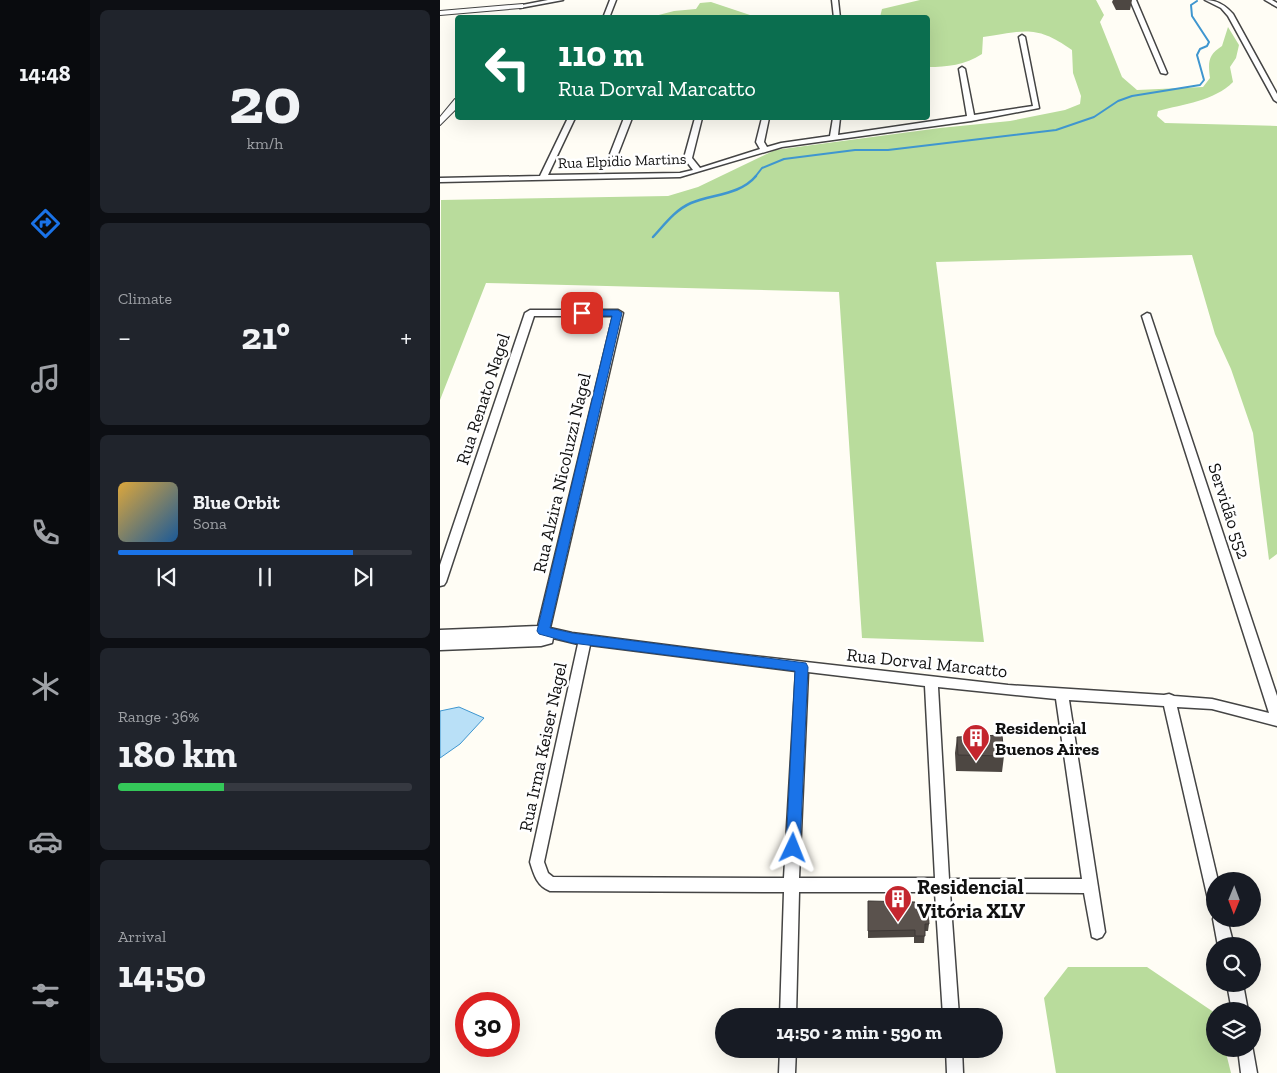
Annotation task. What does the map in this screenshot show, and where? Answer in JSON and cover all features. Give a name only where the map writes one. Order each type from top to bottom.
[{"type":"street","points":[[440,13],[560,0]]},
{"type":"street","points":[[607,15],[613,0]]},
{"type":"street","points":[[836,0],[837,15]]},
{"type":"street","points":[[1134,0],[1164,73]]},
{"type":"street","points":[[1208,0],[1231,15],[1277,100]]},
{"type":"street","points":[[1268,0],[1277,5]]},
{"type":"street","points":[[516,15],[522,3]]},
{"type":"street","name":"Rua Elpidio Martins","points":[[440,180],[660,176],[698,172],[764,149],[834,137],[971,119],[1037,107],[1022,38]]},
{"type":"street","points":[[962,69],[971,119]]},
{"type":"street","points":[[440,122],[455,104]]},
{"type":"street","points":[[543,178],[570,120]]},
{"type":"street","points":[[614,154],[627,120]]},
{"type":"street","points":[[698,120],[688,158],[698,172]]},
{"type":"street","points":[[764,149],[760,142],[765,120]]},
{"type":"street","points":[[834,137],[836,120]]},
{"type":"street","points":[[904,120],[904,129]]},
{"type":"street","name":"Rua Alzira Nicoluzzi Nagel","points":[[530,313],[618,313],[542,636]]},
{"type":"street","name":"Rua Renato Nagel","points":[[440,582],[530,313]]},
{"type":"street","name":"Servidão 552","points":[[1147,316],[1277,718]]},
{"type":"street","name":"Rua Dorval Marcatto","points":[[440,635],[579,638],[802,667],[1062,695],[1212,704],[1277,718]]},
{"type":"street","name":"Rua Dorval Marcatto","points":[[440,645],[542,636]]},
{"type":"street","name":"Rua Irma Keiser Nagel","points":[[579,638],[537,862],[542,877],[550,884],[792,885]]},
{"type":"street","points":[[788,1008],[802,667]]},
{"type":"street","points":[[931,681],[951,1008]]},
{"type":"street","points":[[1062,695],[1097,932]]},
{"type":"street","points":[[1168,700],[1209,872]]},
{"type":"street","points":[[792,885],[1090,886]]},
{"type":"street","points":[[1247,1057],[1249,1073]]},
{"type":"street","points":[[787,1073],[788,1058]]},
{"type":"street","points":[[954,1058],[955,1073]]},
{"type":"green space","points":[[920,0],[1096,0],[1104,15],[1100,22],[1122,77],[1137,90],[1203,87],[1210,78],[1210,59],[1222,46],[1228,27],[1239,45],[1236,58],[1230,67],[1233,82],[1217,94],[1188,104],[1158,111],[1157,116],[1165,123],[1277,126],[1277,554],[1269,560],[1253,433],[1231,369],[1215,334],[1192,255],[936,262],[984,642],[862,638],[839,292],[486,283],[440,400],[441,200],[668,196],[698,187],[775,150],[940,128],[1010,121],[1065,110],[1080,104],[1081,96],[1073,73],[1072,50],[1049,36],[1039,33],[1020,32],[983,37],[982,54],[976,58],[956,65],[930,67],[930,15],[880,15],[882,9]]},
{"type":"green space","points":[[711,2],[750,15],[659,15],[674,11],[696,9],[700,3]]},
{"type":"green space","points":[[1068,967],[1147,967],[1206,1007],[1206,1057],[1227,1057],[1231,1073],[1056,1073],[1044,998]]},
{"type":"water","points":[[459,707],[484,718],[460,744],[440,758],[440,711]]},
{"type":"building","points":[[1002,735],[1004,756],[958,755],[957,737]]},
{"type":"building","points":[[868,901],[915,902],[916,907],[928,907],[929,924],[925,924],[925,936],[915,936],[915,930],[868,931]]},
{"type":"waterway","points":[[755,177],[762,168],[784,159],[855,150],[888,150],[1056,130],[1094,117],[1118,101],[1132,96],[1200,85],[1204,80],[1197,55],[1200,49],[1207,46],[1209,42],[1192,16],[1191,5],[1197,1]]},
{"type":"waterway","points":[[653,237],[670,218],[685,206],[699,200],[734,191],[755,177]]},
{"type":"place","name":"Residencial Buenos Aires","points":[[976,762]]},
{"type":"place","name":"Residencial Vitória XLV","points":[[898,923]]},
{"type":"route","points":[[582,313],[618,313],[543,631],[572,638],[802,667],[793,848]]}]
